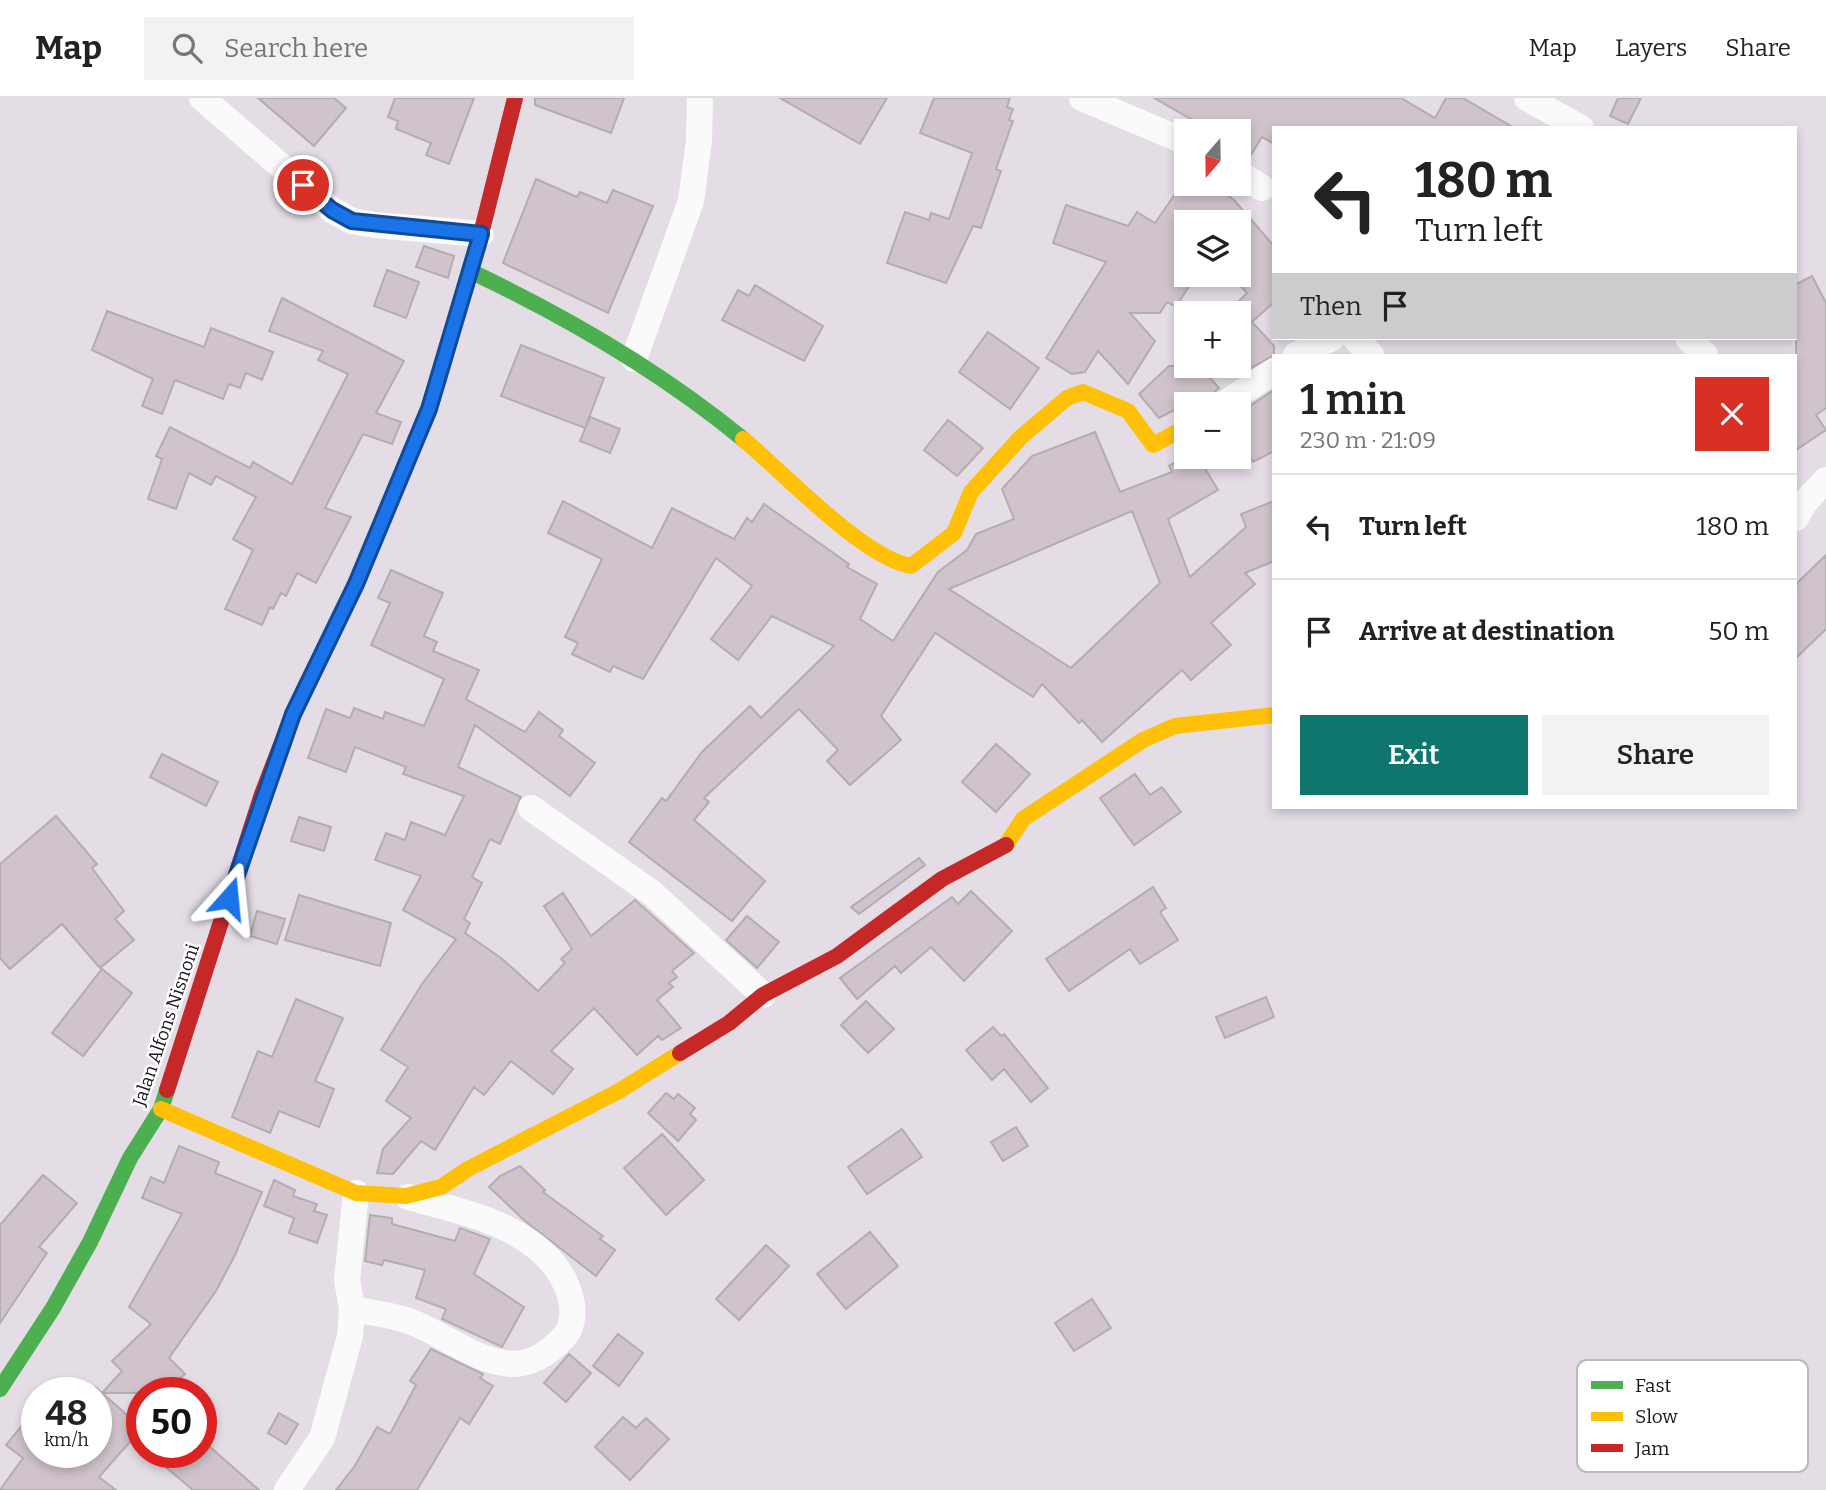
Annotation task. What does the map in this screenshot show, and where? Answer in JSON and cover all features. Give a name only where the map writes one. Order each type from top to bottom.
[{"type":"street","points":[[202,98],[332,210],[352,221],[481,234]]},
{"type":"street","name":"Jalan Alfons Nisnoni","points":[[0,1389],[59,1297],[130,1158],[161,1109],[267,782],[293,714],[356,584],[429,409],[472,272],[515,98]]},
{"type":"street","points":[[634,359],[691,201],[699,141],[700,98]]},
{"type":"street","points":[[1082,98],[1117,104],[1174,135]]},
{"type":"street","points":[[1527,98],[1577,126]]},
{"type":"street","points":[[1251,181],[1262,188]]},
{"type":"street","points":[[472,272],[551,308],[634,359],[707,410],[869,548],[894,563],[911,566],[954,533],[971,492],[1021,437],[1067,398],[1083,392],[1128,411],[1153,445],[1174,434]]},
{"type":"street","points":[[1298,354],[1328,340]]},
{"type":"street","points":[[1358,340],[1370,354]]},
{"type":"street","points":[[1690,340],[1704,354]]},
{"type":"street","points":[[1242,392],[1272,372]]},
{"type":"street","points":[[1797,516],[1804,503],[1826,480]]},
{"type":"street","points":[[406,1196],[441,1188],[468,1168],[619,1091],[729,1023],[763,995],[837,956],[942,878],[1006,846],[1023,819],[1143,740],[1175,726],[1272,715]]},
{"type":"street","points":[[531,808],[652,893],[763,995]]},
{"type":"street","points":[[161,1109],[356,1193],[406,1196],[491,1222],[538,1248],[568,1290],[573,1310],[568,1332],[552,1349],[535,1359],[515,1364],[493,1361],[412,1322],[352,1309]]},
{"type":"street","points":[[287,1490],[322,1438],[350,1336],[352,1309],[347,1280],[356,1193]]},
{"type":"building","points":[[258,98],[334,98],[346,108],[314,146]]},
{"type":"building","points":[[395,98],[474,98],[449,164],[426,155],[431,143],[396,129],[398,121],[388,117]]},
{"type":"building","points":[[535,98],[624,98],[611,133],[535,105]]},
{"type":"building","points":[[780,98],[887,98],[860,144]]},
{"type":"building","points":[[934,98],[1010,98],[1007,107],[1013,109],[1009,120],[1013,121],[996,169],[1001,171],[981,228],[973,226],[946,283],[887,263],[905,212],[929,220],[931,213],[949,219],[972,153],[920,133]]},
{"type":"building","points":[[1154,98],[1401,98],[1435,118],[1446,98],[1463,98],[1511,126],[1272,126],[1272,143],[1262,137],[1251,155],[1251,119],[1191,119]]},
{"type":"building","points":[[1618,98],[1641,98],[1628,124],[1610,116]]},
{"type":"building","points":[[536,179],[577,197],[580,192],[607,203],[613,190],[653,206],[608,313],[503,263]]},
{"type":"building","points":[[1174,196],[1228,196],[1243,210],[1174,210],[1174,287],[1188,287],[1180,301],[1174,301],[1174,306],[1167,302],[1160,313],[1130,313],[1155,341],[1128,384],[1098,351],[1085,372],[1072,374],[1046,358],[1106,262],[1053,243],[1066,205],[1128,226],[1137,212],[1155,223]]},
{"type":"building","points":[[1251,220],[1272,244],[1272,304],[1252,322],[1274,346],[1274,354],[1251,368],[1251,301],[1239,301],[1247,293],[1242,287],[1251,287]]},
{"type":"building","points":[[424,246],[454,256],[448,278],[416,267]]},
{"type":"building","points":[[387,270],[419,282],[406,318],[374,306]]},
{"type":"building","points":[[1812,276],[1826,303],[1826,408],[1816,415],[1826,430],[1797,449],[1796,340],[1797,284]]},
{"type":"building","points":[[755,285],[823,326],[804,361],[722,320],[738,290],[749,296]]},
{"type":"building","points":[[282,298],[404,361],[376,413],[401,422],[392,444],[363,434],[325,508],[351,517],[316,583],[297,573],[286,596],[281,593],[273,609],[270,607],[262,625],[225,609],[253,550],[233,539],[256,497],[216,476],[211,485],[189,473],[176,509],[148,499],[162,459],[156,456],[170,427],[250,468],[253,462],[292,484],[348,374],[318,360],[323,351],[269,331]]},
{"type":"building","points":[[107,311],[204,347],[211,328],[273,352],[262,380],[246,373],[240,388],[229,384],[223,399],[175,380],[162,414],[142,406],[153,379],[92,350]]},
{"type":"building","points":[[988,332],[1039,368],[1010,409],[959,372]]},
{"type":"building","points":[[521,345],[604,378],[585,428],[501,396]]},
{"type":"building","points":[[1169,366],[1174,366],[1174,378],[1210,378],[1219,388],[1214,392],[1174,392],[1174,410],[1159,418],[1139,394]]},
{"type":"building","points":[[1272,391],[1272,452],[1253,462],[1251,405]]},
{"type":"building","points":[[590,417],[620,429],[610,453],[580,441]]},
{"type":"building","points":[[948,420],[983,448],[957,476],[924,450]]},
{"type":"building","points":[[1095,432],[1120,492],[1172,472],[1169,466],[1174,463],[1174,469],[1205,469],[1218,490],[1168,519],[1190,577],[1246,527],[1241,514],[1272,502],[1272,562],[1245,573],[1255,584],[1211,623],[1231,645],[1191,680],[1182,670],[1102,742],[1082,720],[1079,723],[1042,684],[1033,697],[935,633],[881,716],[901,740],[850,785],[827,761],[838,750],[799,709],[704,798],[709,802],[694,820],[765,881],[732,921],[629,842],[662,798],[666,801],[702,752],[750,706],[761,718],[834,646],[772,616],[738,660],[711,639],[752,586],[716,558],[643,679],[613,666],[610,672],[572,654],[578,643],[565,637],[602,559],[548,533],[563,501],[652,548],[672,508],[734,539],[747,518],[752,522],[764,504],[849,564],[847,567],[877,584],[860,619],[893,641],[938,572],[967,550],[976,534],[1014,519],[1002,489],[1032,456]],"holes":[[[1132,511],[1160,583],[1071,668],[949,589]]]},
{"type":"building","points":[[1826,555],[1826,629],[1797,657],[1797,583]]},
{"type":"building","points":[[391,570],[443,593],[424,636],[437,642],[433,651],[479,670],[466,699],[525,732],[539,712],[563,730],[559,736],[595,763],[570,796],[475,725],[458,767],[521,797],[500,844],[490,839],[472,877],[482,883],[464,919],[470,923],[465,933],[501,958],[538,991],[565,963],[561,959],[572,949],[544,906],[563,893],[591,936],[635,900],[694,953],[672,971],[677,977],[669,983],[673,987],[657,1000],[681,1028],[662,1040],[658,1036],[637,1055],[594,1008],[551,1051],[573,1069],[553,1094],[511,1061],[484,1095],[474,1087],[435,1150],[421,1141],[393,1174],[377,1173],[383,1149],[411,1118],[386,1101],[408,1067],[381,1050],[422,984],[456,939],[403,910],[421,876],[375,860],[386,833],[405,840],[411,822],[445,835],[464,796],[403,774],[406,767],[355,747],[346,772],[308,758],[326,709],[350,718],[354,708],[383,719],[385,712],[424,726],[444,679],[371,645],[390,603],[378,598]]},
{"type":"building","points":[[996,744],[1030,774],[996,812],[962,782]]},
{"type":"building","points":[[162,754],[218,782],[206,806],[150,777]]},
{"type":"building","points":[[1135,774],[1150,795],[1162,787],[1181,812],[1134,845],[1100,798]]},
{"type":"building","points":[[56,816],[97,864],[92,868],[124,911],[115,919],[134,940],[100,968],[62,924],[10,969],[0,958],[0,864]]},
{"type":"building","points":[[299,817],[331,827],[324,851],[291,841]]},
{"type":"building","points":[[919,858],[925,865],[859,914],[851,907]]},
{"type":"building","points":[[1153,887],[1166,908],[1160,912],[1178,940],[1140,964],[1130,949],[1069,991],[1046,959]]},
{"type":"building","points":[[971,891],[1012,931],[964,981],[931,947],[901,973],[895,966],[857,999],[840,978],[952,897],[958,904]]},
{"type":"building","points":[[299,895],[391,923],[380,966],[285,940]]},
{"type":"building","points":[[257,911],[285,919],[277,944],[250,936]]},
{"type":"building","points":[[747,916],[779,942],[757,968],[726,940]]},
{"type":"building","points":[[102,969],[132,993],[83,1056],[52,1033]]},
{"type":"building","points":[[1266,997],[1274,1017],[1225,1038],[1216,1017]]},
{"type":"building","points":[[296,999],[343,1018],[315,1081],[334,1089],[319,1127],[279,1111],[270,1133],[232,1117],[258,1051],[272,1057]]},
{"type":"building","points":[[866,1001],[894,1029],[868,1053],[841,1025]]},
{"type":"building","points":[[993,1027],[1001,1036],[1004,1034],[1048,1088],[1031,1102],[1004,1069],[992,1080],[966,1050]]},
{"type":"building","points":[[666,1093],[674,1099],[678,1094],[695,1108],[690,1114],[696,1120],[678,1141],[648,1113]]},
{"type":"building","points":[[1016,1127],[1028,1146],[1003,1161],[991,1142]]},
{"type":"building","points":[[902,1129],[922,1157],[867,1194],[848,1167]]},
{"type":"building","points":[[662,1134],[704,1180],[666,1215],[624,1168]]},
{"type":"building","points":[[179,1146],[219,1162],[215,1173],[262,1192],[216,1291],[169,1358],[185,1374],[182,1377],[126,1377],[126,1393],[112,1393],[112,1382],[122,1371],[112,1361],[151,1324],[129,1307],[182,1214],[142,1198],[151,1177],[164,1183]]},
{"type":"building","points":[[520,1166],[545,1190],[543,1192],[603,1236],[600,1239],[615,1250],[596,1276],[525,1221],[489,1187],[500,1176]]},
{"type":"building","points":[[43,1175],[77,1203],[39,1247],[47,1253],[0,1323],[0,1225]]},
{"type":"building","points":[[274,1180],[295,1190],[293,1196],[317,1204],[314,1211],[327,1215],[317,1243],[289,1233],[294,1218],[264,1206]]},
{"type":"building","points":[[370,1215],[392,1218],[392,1224],[455,1241],[460,1228],[490,1239],[474,1274],[524,1307],[502,1347],[442,1319],[446,1309],[416,1298],[425,1270],[384,1260],[382,1265],[365,1261]]},
{"type":"building","points":[[870,1232],[898,1266],[846,1309],[817,1274]]},
{"type":"building","points":[[766,1245],[789,1266],[739,1320],[716,1299]]},
{"type":"building","points":[[1092,1299],[1111,1328],[1074,1351],[1055,1323]]},
{"type":"building","points":[[618,1334],[643,1353],[619,1386],[593,1366]]},
{"type":"building","points":[[431,1349],[483,1374],[480,1378],[493,1386],[469,1424],[460,1418],[417,1490],[336,1490],[354,1467],[377,1427],[390,1434],[416,1385],[410,1381]]},
{"type":"building","points":[[569,1354],[591,1373],[566,1402],[544,1383]]},
{"type":"building","points":[[112,1402],[126,1414],[126,1446],[112,1462]]},
{"type":"building","points":[[279,1413],[298,1424],[286,1444],[268,1433]]},
{"type":"building","points":[[623,1417],[636,1428],[646,1418],[669,1439],[630,1480],[595,1447]]},
{"type":"building","points":[[21,1427],[21,1456],[6,1445]]},
{"type":"building","points":[[217,1453],[259,1490],[193,1490],[167,1468],[217,1468]]},
{"type":"building","points":[[21,1461],[21,1468],[107,1468],[99,1477],[116,1490],[0,1490]]},
{"type":"traffic: fast","points":[[287,729],[356,584],[429,409],[483,226]]},
{"type":"traffic: fast","points":[[472,272],[613,347],[712,414],[743,439]]},
{"type":"traffic: fast","points":[[0,1389],[53,1308],[90,1242],[130,1158],[161,1109],[167,1090]]},
{"type":"traffic: slow","points":[[743,439],[824,512],[870,548],[892,560],[911,566],[954,533],[971,492],[1021,437],[1067,398],[1083,392],[1128,411],[1153,445],[1174,434]]},
{"type":"traffic: slow","points":[[1006,845],[1023,819],[1143,740],[1175,726],[1272,715]]},
{"type":"traffic: slow","points":[[161,1109],[356,1193],[406,1196],[441,1187],[468,1169],[619,1091],[680,1053]]},
{"type":"traffic: jam","points":[[483,226],[515,98]]},
{"type":"traffic: jam","points":[[167,1090],[262,794],[287,729]]},
{"type":"traffic: jam","points":[[680,1053],[729,1023],[763,995],[837,956],[942,879],[1006,845]]},
{"type":"route","points":[[229,898],[262,794],[293,714],[356,584],[429,409],[472,272],[481,234],[352,221],[332,210],[303,185]]}]
